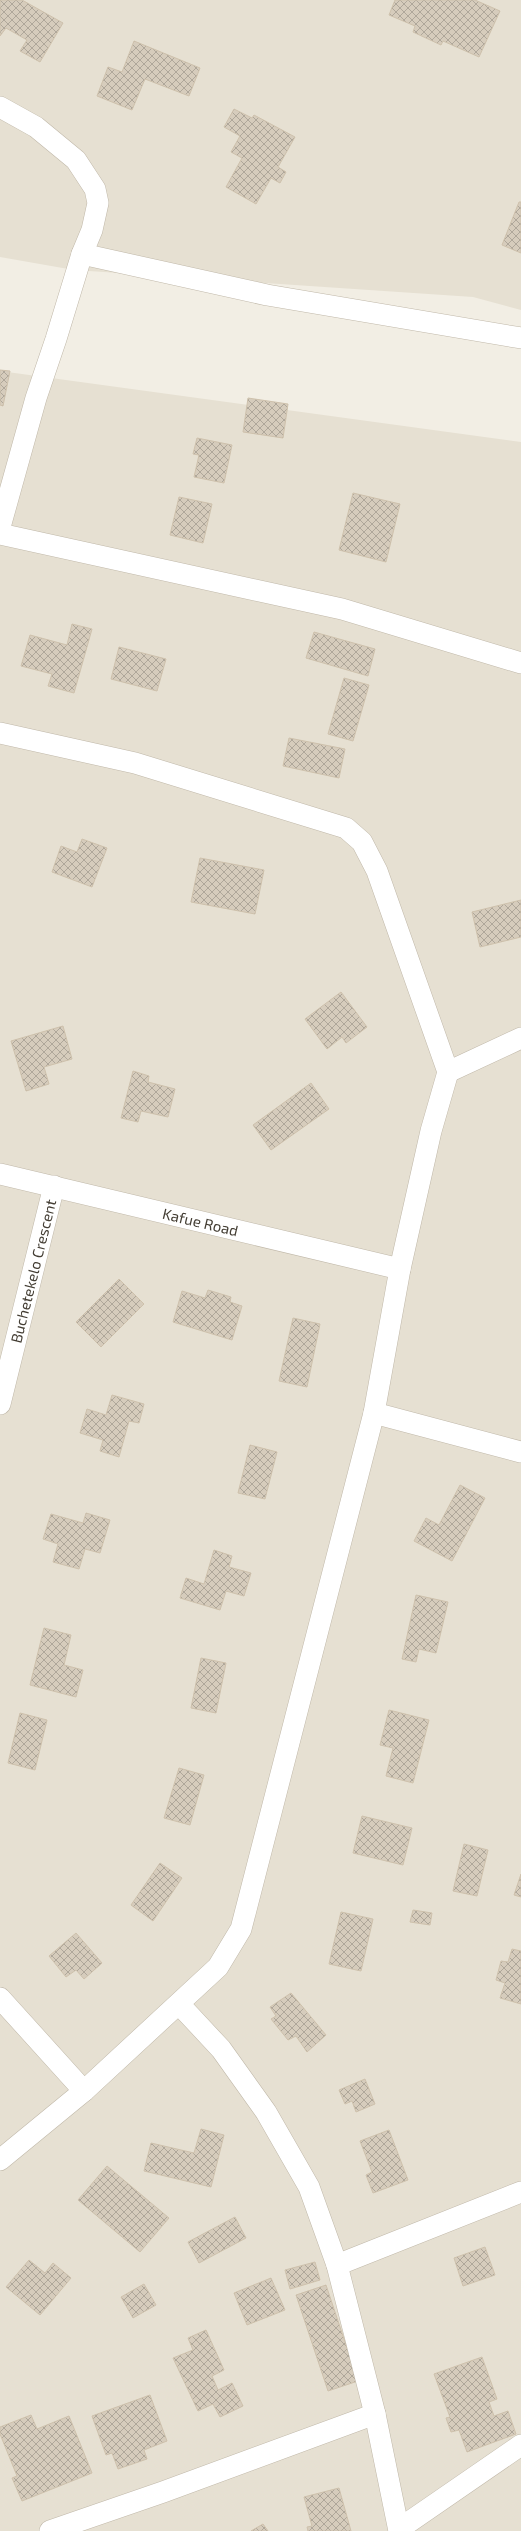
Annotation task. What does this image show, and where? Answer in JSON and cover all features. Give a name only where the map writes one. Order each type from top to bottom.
[{"type":"street","points":[[0,107],[36,128],[76,160],[95,189],[98,203],[92,230],[82,254],[36,398],[0,527]]},
{"type":"street","points":[[82,254],[267,295],[521,338]]},
{"type":"street","points":[[0,534],[342,609],[521,663]]},
{"type":"street","points":[[0,733],[134,763],[346,828],[362,842],[377,871],[448,1072],[431,1131],[400,1269],[374,1413],[241,1929],[218,1967],[84,2091],[0,2160]]},
{"type":"street","points":[[448,1072],[521,1038]]},
{"type":"street","name":"Kafue Road","points":[[0,1174],[400,1269]]},
{"type":"street","name":"Buchetekelo Crescent","points":[[0,1404],[54,1186]]},
{"type":"street","points":[[374,1413],[521,1452]]},
{"type":"street","points":[[0,1998],[84,2091]]},
{"type":"street","points":[[179,2004],[221,2049],[266,2112],[310,2187],[337,2265],[375,2414],[399,2530],[521,2445]]},
{"type":"street","points":[[337,2265],[521,2192]]},
{"type":"street","points":[[50,2531],[163,2492],[375,2414]]},
{"type":"shaded area","points":[[0,0],[521,0],[521,310],[473,297],[74,270],[0,257]]},
{"type":"shaded area","points":[[0,371],[521,442],[521,2531],[0,2531]]},
{"type":"building","points":[[0,0],[22,0],[63,23],[40,62],[20,51],[27,40],[6,28],[0,36]]},
{"type":"building","points":[[395,0],[475,0],[500,11],[479,57],[443,41],[441,45],[413,32],[415,26],[389,15]]},
{"type":"building","points":[[134,41],[200,68],[189,96],[145,79],[132,110],[97,96],[108,67],[122,72]]},
{"type":"building","points":[[234,109],[252,118],[254,115],[295,137],[278,167],[286,172],[280,183],[271,178],[256,204],[226,187],[242,158],[231,152],[240,136],[224,127]]},
{"type":"building","points":[[519,202],[521,202],[521,253],[502,245]]},
{"type":"building","points":[[0,370],[10,371],[3,406],[0,405]]},
{"type":"building","points":[[248,398],[288,404],[283,438],[243,432]]},
{"type":"building","points":[[197,438],[232,445],[224,483],[194,477],[199,455],[193,454]]},
{"type":"building","points":[[353,493],[400,504],[386,562],[339,550]]},
{"type":"building","points":[[179,497],[212,504],[203,543],[170,535]]},
{"type":"building","points":[[72,624],[92,629],[74,693],[48,686],[52,674],[21,666],[30,635],[67,645]]},
{"type":"building","points":[[314,632],[375,649],[368,676],[306,658]]},
{"type":"building","points":[[119,647],[166,659],[157,691],[111,679]]},
{"type":"building","points":[[344,678],[369,685],[353,741],[328,734]]},
{"type":"building","points":[[289,738],[345,749],[339,778],[283,766]]},
{"type":"building","points":[[82,839],[107,848],[92,887],[52,872],[61,846],[77,852]]},
{"type":"building","points":[[200,858],[264,870],[255,914],[191,902]]},
{"type":"building","points":[[521,900],[521,937],[480,947],[472,912]]},
{"type":"building","points":[[341,992],[367,1027],[346,1043],[342,1037],[327,1049],[305,1019]]},
{"type":"building","points":[[63,1026],[72,1059],[44,1067],[49,1084],[26,1091],[11,1041]]},
{"type":"building","points":[[133,1071],[149,1076],[148,1082],[175,1089],[168,1117],[141,1111],[138,1122],[121,1118]]},
{"type":"building","points":[[311,1083],[329,1109],[271,1150],[253,1125]]},
{"type":"building","points":[[119,1279],[144,1304],[101,1347],[76,1322]]},
{"type":"building","points":[[208,1290],[231,1297],[230,1302],[242,1306],[232,1340],[173,1322],[182,1291],[205,1298]]},
{"type":"building","points":[[293,1318],[320,1324],[307,1387],[279,1381]]},
{"type":"building","points":[[112,1395],[144,1404],[139,1423],[129,1421],[119,1457],[100,1451],[103,1440],[80,1433],[87,1409],[106,1415]]},
{"type":"building","points":[[250,1445],[277,1452],[265,1499],[238,1493]]},
{"type":"building","points":[[460,1485],[485,1498],[452,1561],[414,1541],[426,1518],[439,1525]]},
{"type":"building","points":[[86,1513],[110,1520],[100,1553],[85,1549],[79,1569],[53,1562],[58,1544],[43,1539],[51,1514],[83,1523]]},
{"type":"building","points":[[214,1550],[232,1556],[229,1567],[251,1573],[244,1596],[226,1591],[220,1610],[180,1598],[186,1578],[204,1584]]},
{"type":"building","points":[[416,1595],[448,1602],[436,1653],[419,1649],[416,1662],[402,1659]]},
{"type":"building","points":[[44,1628],[71,1635],[64,1665],[83,1670],[76,1697],[30,1685]]},
{"type":"building","points":[[201,1658],[226,1663],[216,1713],[191,1708]]},
{"type":"building","points":[[389,1710],[429,1720],[413,1783],[386,1776],[393,1748],[380,1745]]},
{"type":"building","points":[[20,1713],[47,1720],[35,1770],[8,1763]]},
{"type":"building","points":[[179,1768],[204,1775],[190,1825],[164,1818]]},
{"type":"building","points":[[362,1816],[412,1828],[403,1865],[353,1853]]},
{"type":"building","points":[[464,1844],[488,1850],[477,1896],[453,1891]]},
{"type":"building","points":[[160,1863],[182,1878],[153,1921],[131,1905]]},
{"type":"building","points":[[521,1874],[521,1897],[514,1895]]},
{"type":"building","points":[[413,1910],[432,1913],[430,1925],[410,1922]]},
{"type":"building","points":[[341,1912],[373,1919],[361,1971],[329,1964]]},
{"type":"building","points":[[76,1933],[102,1963],[84,1979],[76,1970],[66,1977],[49,1956]]},
{"type":"building","points":[[512,1949],[521,1951],[521,2004],[500,1998],[505,1983],[496,1980],[501,1961],[508,1962]]},
{"type":"building","points":[[291,1993],[326,2035],[307,2052],[296,2036],[288,2040],[271,2019],[276,2016],[270,2007]]},
{"type":"building","points":[[365,2079],[375,2104],[356,2112],[352,2101],[345,2104],[339,2090]]},
{"type":"building","points":[[201,2129],[224,2135],[211,2187],[144,2171],[151,2143],[194,2153]]},
{"type":"building","points":[[389,2130],[408,2180],[373,2193],[366,2175],[372,2172],[360,2141]]},
{"type":"building","points":[[107,2166],[169,2218],[140,2252],[78,2200]]},
{"type":"building","points":[[235,2217],[246,2238],[199,2263],[188,2242]]},
{"type":"building","points":[[485,2247],[495,2275],[463,2286],[454,2258]]},
{"type":"building","points":[[29,2260],[45,2273],[53,2263],[71,2278],[40,2315],[6,2287]]},
{"type":"building","points":[[315,2262],[320,2280],[290,2289],[285,2270]]},
{"type":"building","points":[[271,2278],[285,2310],[247,2325],[234,2293]]},
{"type":"building","points":[[144,2284],[156,2305],[133,2318],[121,2297]]},
{"type":"building","points":[[326,2285],[358,2381],[328,2391],[296,2295]]},
{"type":"building","points":[[206,2330],[224,2370],[212,2376],[218,2390],[232,2383],[243,2406],[220,2417],[213,2404],[198,2411],[173,2358],[193,2350],[188,2338]]},
{"type":"building","points":[[482,2357],[497,2399],[489,2402],[494,2416],[508,2411],[516,2434],[467,2452],[459,2430],[451,2432],[446,2418],[450,2417],[434,2374]]},
{"type":"building","points":[[150,2395],[167,2441],[144,2450],[147,2459],[118,2469],[112,2453],[106,2455],[92,2416]]},
{"type":"building","points":[[31,2415],[37,2429],[69,2416],[92,2473],[22,2501],[12,2478],[17,2476],[0,2434],[0,2427]]},
{"type":"building","points":[[339,2488],[351,2531],[308,2531],[307,2527],[312,2526],[304,2497]]},
{"type":"building","points":[[263,2524],[268,2531],[251,2531]]}]
